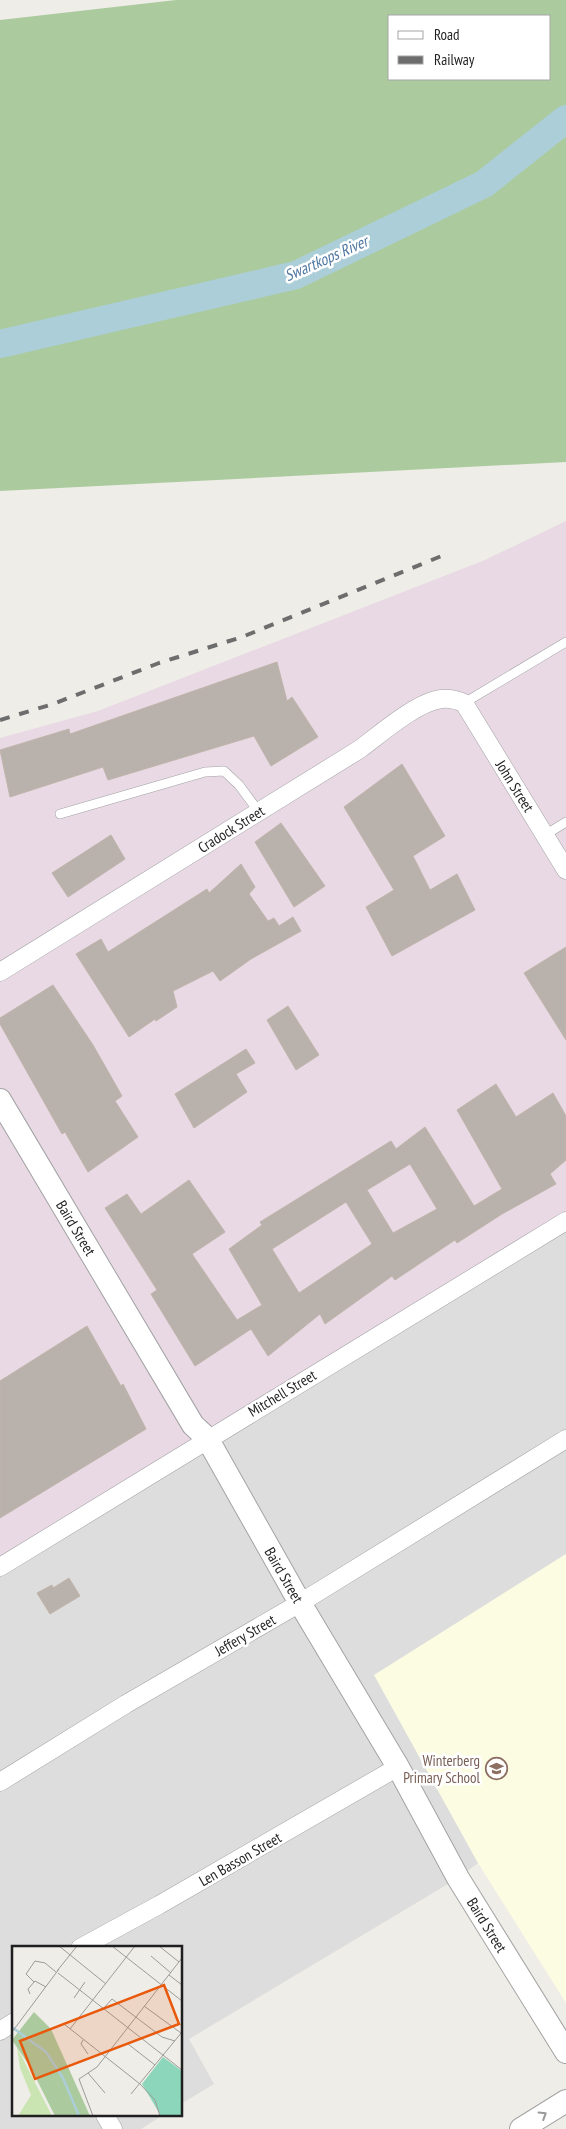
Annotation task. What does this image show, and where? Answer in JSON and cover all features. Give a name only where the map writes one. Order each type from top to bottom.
[{"type":"street","name":"Cradock Street","points":[[0,972],[360,749],[394,724],[431,702],[441,699],[455,699],[464,703]]},
{"type":"street","name":"John Street","points":[[464,703],[566,870]]},
{"type":"street","name":"Baird Street","points":[[0,1100],[193,1425],[207,1438],[300,1603],[398,1767],[458,1878],[566,2052]]},
{"type":"street","name":"Mitchell Street","points":[[0,1567],[207,1438],[564,1225]]},
{"type":"street","name":"Jeffery Street","points":[[0,1782],[126,1704],[300,1603],[566,1439]]},
{"type":"street","name":"Len Basson Street","points":[[84,1946],[159,1905],[398,1767]]},
{"type":"street","points":[[0,2031],[12,2023]]},
{"type":"street","points":[[521,2129],[566,2101]]},
{"type":"street","points":[[106,2116],[113,2129]]},
{"type":"lane","points":[[464,703],[566,642]]},
{"type":"lane","points":[[60,814],[205,772],[224,772],[239,785],[259,812]]},
{"type":"lane","points":[[545,835],[566,822]]},
{"type":"shaded area","points":[[566,521],[566,1214],[0,1566],[0,738],[98,711],[485,560]]},
{"type":"shaded area","points":[[561,1224],[566,1232],[566,1554],[375,1675],[478,1863],[458,1878],[189,2039],[214,2084],[182,2103],[182,1946],[12,1946],[12,2116],[161,2116],[141,2129],[0,2129],[0,1570]]},
{"type":"shaded area","name":"Winterberg Primary School","points":[[566,1554],[566,2003],[478,1863],[374,1675]]},
{"type":"green space","points":[[176,0],[566,0],[566,462],[0,491],[0,20]]},
{"type":"building","points":[[277,662],[287,701],[292,697],[318,737],[271,766],[254,736],[108,780],[103,767],[10,797],[0,750],[69,729],[70,734]]},
{"type":"building","points":[[402,764],[445,836],[413,856],[430,890],[457,874],[475,910],[392,956],[366,907],[394,890],[344,807]]},
{"type":"building","points":[[281,823],[325,886],[294,907],[255,842]]},
{"type":"building","points":[[111,835],[125,859],[68,897],[52,873]]},
{"type":"building","points":[[241,864],[255,887],[249,894],[268,921],[274,918],[279,926],[293,917],[301,931],[251,959],[220,981],[213,971],[173,991],[177,1007],[129,1037],[76,954],[101,939],[108,952],[207,889],[209,893]]},
{"type":"building","points":[[566,947],[566,1040],[524,973]]},
{"type":"building","points":[[53,985],[93,1045],[122,1096],[115,1101],[138,1137],[88,1172],[65,1132],[62,1134],[0,1024],[0,1018]]},
{"type":"building","points":[[288,1006],[319,1055],[296,1070],[267,1020]]},
{"type":"building","points":[[246,1049],[255,1063],[236,1074],[247,1092],[194,1128],[175,1094]]},
{"type":"building","points":[[496,1084],[516,1117],[553,1093],[566,1116],[566,1160],[550,1174],[556,1184],[502,1214],[457,1243],[455,1240],[395,1280],[392,1276],[325,1324],[320,1314],[268,1356],[251,1329],[195,1366],[151,1294],[157,1290],[105,1208],[127,1194],[141,1214],[189,1180],[225,1232],[192,1254],[237,1320],[262,1305],[229,1249],[262,1225],[260,1222],[391,1141],[396,1149],[425,1127],[474,1206],[502,1189],[457,1110]],"holes":[[[410,1164],[437,1209],[393,1233],[367,1190]],[[346,1202],[372,1244],[299,1293],[272,1249]]]},
{"type":"building","points":[[87,1326],[121,1386],[123,1384],[146,1429],[0,1518],[0,1381]]},
{"type":"building","points":[[69,1578],[80,1596],[50,1614],[37,1593],[52,1585],[53,1588]]},
{"type":"waterway","name":"Swartkops River","points":[[0,344],[296,275],[484,184],[566,119]]},
{"type":"railway","points":[[0,720],[53,704],[159,663],[242,637],[444,555]]},
{"type":"place","name":"Winterberg Primary School","points":[[496,1769]]}]
